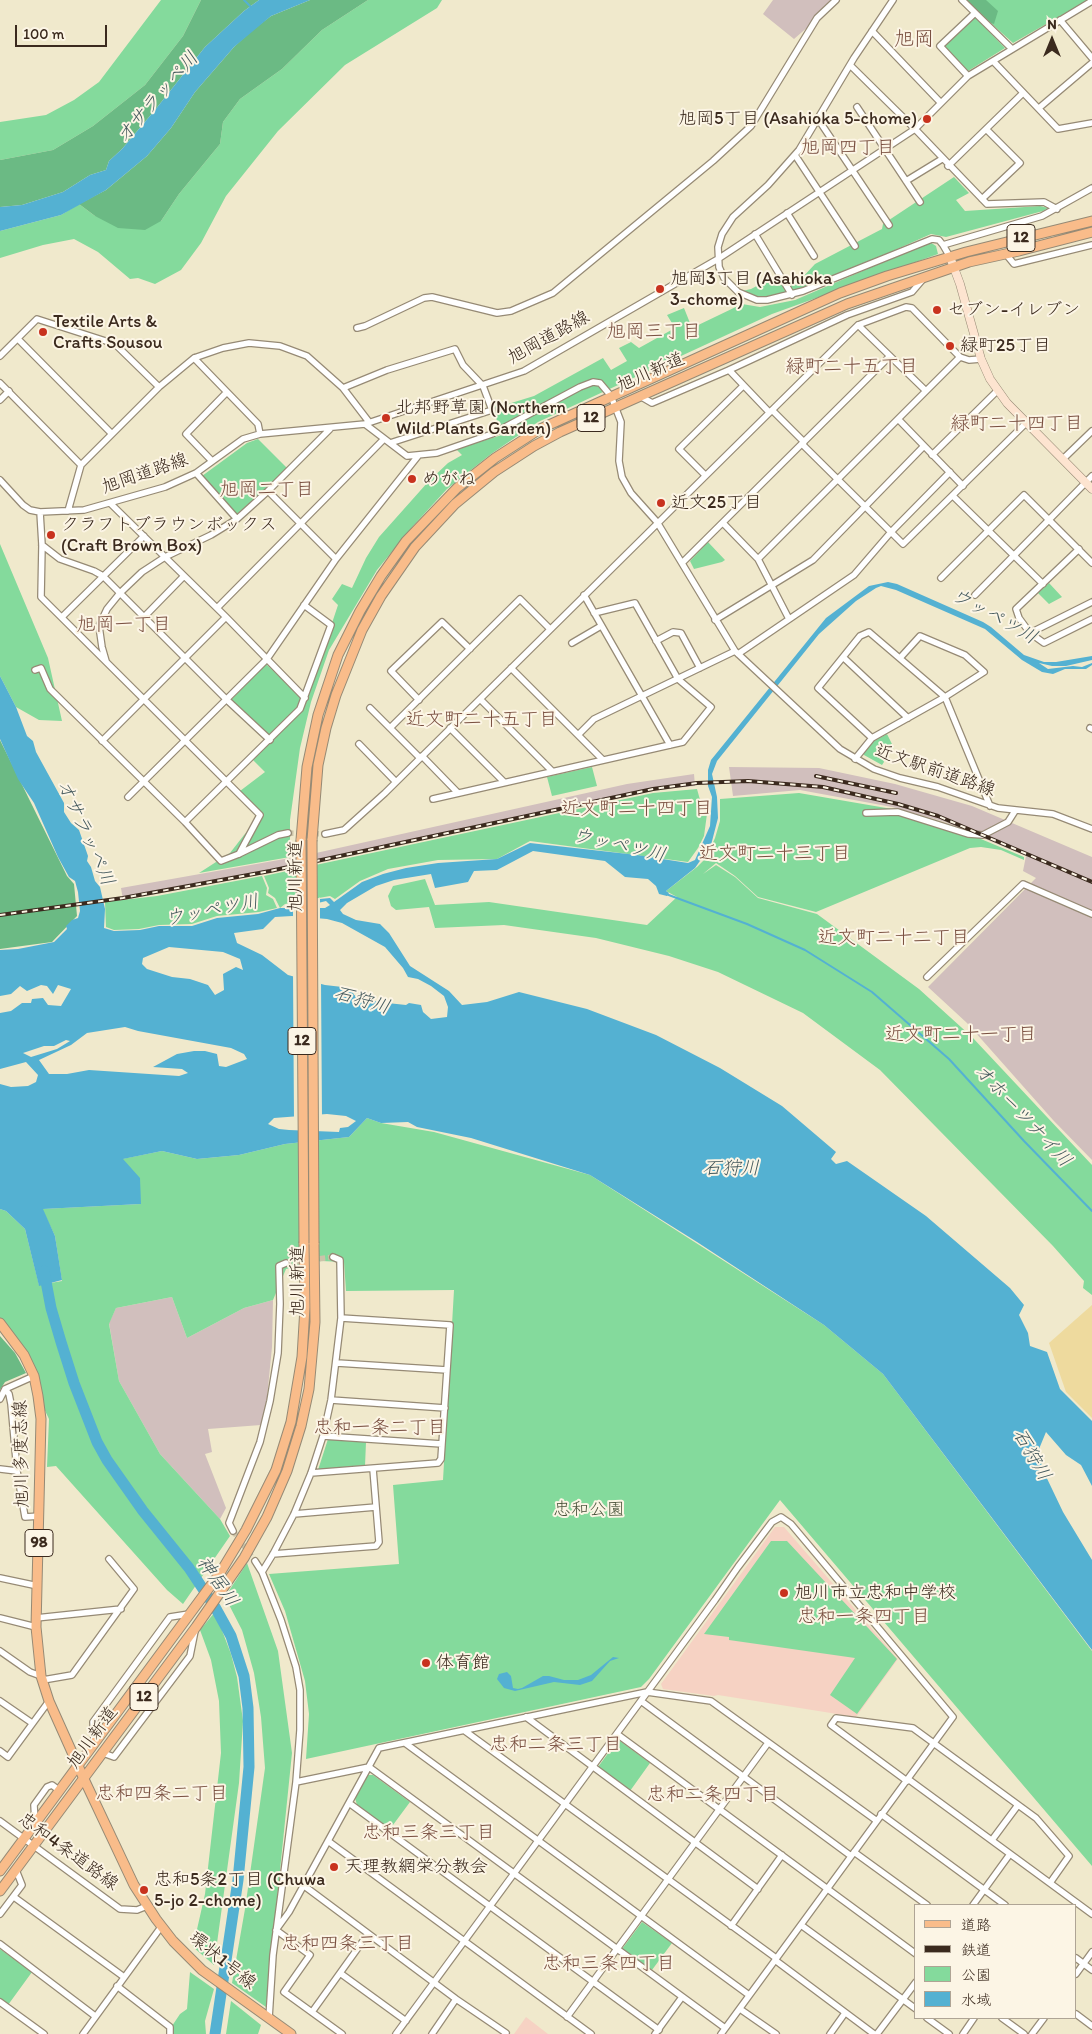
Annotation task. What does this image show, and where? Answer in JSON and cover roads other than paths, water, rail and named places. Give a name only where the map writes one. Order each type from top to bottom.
[{"type":"main road","name":"旭川新道","points":[[0,1871],[4,1859],[35,1825],[220,1572],[246,1530],[276,1470],[291,1422],[302,1357],[305,1307],[301,840],[307,767],[318,715],[338,655],[360,611],[381,576],[406,541],[457,488],[495,458],[540,429],[840,294],[887,276],[950,257],[1092,221]]},
{"type":"main road","name":"旭川新道","points":[[0,1891],[196,1627],[244,1558],[267,1517],[287,1470],[300,1426],[309,1389],[315,1322],[312,840],[318,765],[336,695],[362,630],[381,596],[415,547],[455,504],[494,472],[543,442],[616,406],[847,304],[953,267],[1092,232]]},
{"type":"main road","points":[[950,257],[981,359],[997,391],[1092,489]]},
{"type":"main road","name":"旭川多度志線","points":[[0,1323],[24,1355],[34,1376],[38,1396],[41,1419],[36,1623],[42,1678],[49,1701],[79,1766]]},
{"type":"main road","name":"環状1号線","points":[[79,1766],[134,1885],[161,1927],[202,1970],[291,2034]]},
{"type":"street","points":[[357,328],[424,298],[432,297],[497,313],[512,310],[554,293],[713,161],[751,126],[817,18],[836,0]]},
{"type":"street","points":[[893,0],[794,154],[768,185],[733,217],[722,234],[718,247],[719,267],[724,278],[738,292],[757,300],[767,300],[792,295],[932,239],[938,240],[944,245],[950,257]]},
{"type":"street","points":[[962,0],[1012,49]]},
{"type":"street","name":"旭岡道路線","points":[[40,512],[84,510],[165,486],[196,474],[243,439],[260,434],[330,429],[367,423],[524,371],[718,258],[755,234],[915,129],[968,76],[1092,1]]},
{"type":"street","points":[[968,76],[940,46],[975,13]]},
{"type":"street","points":[[1060,20],[1092,58]]},
{"type":"street","points":[[872,31],[940,102]]},
{"type":"street","points":[[993,60],[1058,128],[1092,123]]},
{"type":"street","points":[[1038,108],[1092,64]]},
{"type":"street","points":[[850,65],[987,204],[1044,202],[1057,209]]},
{"type":"street","points":[[948,166],[1023,92]]},
{"type":"street","points":[[857,107],[920,202]]},
{"type":"street","points":[[818,119],[889,225]]},
{"type":"street","points":[[982,199],[1020,163],[986,128]]},
{"type":"street","points":[[794,154],[855,246]]},
{"type":"street","points":[[906,181],[942,159]]},
{"type":"street","points":[[944,245],[1042,216],[1092,188]]},
{"type":"street","points":[[787,213],[814,256]]},
{"type":"street","points":[[755,234],[792,295]]},
{"type":"street","points":[[1005,253],[1014,264],[1092,245]]},
{"type":"street","points":[[640,396],[652,403],[729,370],[847,315],[912,292],[925,276]]},
{"type":"street","points":[[325,834],[344,830],[396,782],[858,324],[906,307],[912,308],[960,357],[969,360],[981,359]]},
{"type":"street","points":[[0,356],[37,319],[115,344],[158,387]]},
{"type":"street","points":[[858,324],[926,392]]},
{"type":"street","points":[[18,339],[112,434]]},
{"type":"street","points":[[68,511],[80,465],[158,387],[194,358],[222,348],[249,344],[280,346],[307,356],[343,388],[367,423],[407,456],[438,453],[492,434],[580,387],[593,382],[600,383],[612,396],[621,422],[619,462],[622,478],[631,493],[657,522],[736,652]]},
{"type":"street","points":[[217,608],[300,523],[387,441],[492,410],[483,386],[463,365],[455,349],[387,370],[343,388]]},
{"type":"street","points":[[682,563],[890,356]]},
{"type":"street","points":[[758,559],[960,357]]},
{"type":"street","points":[[194,358],[258,424],[260,434]]},
{"type":"street","points":[[729,370],[742,386],[803,443],[903,544],[1026,423]]},
{"type":"street","points":[[0,383],[80,465]]},
{"type":"street","points":[[705,475],[680,449],[742,386]]},
{"type":"street","points":[[0,400],[9,391]]},
{"type":"street","points":[[932,454],[997,391]]},
{"type":"street","points":[[212,461],[186,434],[226,393]]},
{"type":"street","points":[[898,419],[963,486]]},
{"type":"street","points":[[107,663],[102,647],[99,626],[107,609],[120,593],[142,572],[238,519],[330,429]]},
{"type":"street","points":[[1063,459],[1092,431]]},
{"type":"street","points":[[715,620],[813,560],[924,446]]},
{"type":"street","points":[[128,796],[267,659],[336,559],[418,456]]},
{"type":"street","points":[[579,734],[594,718],[736,652],[789,620],[854,575],[891,532],[950,472]]},
{"type":"street","points":[[196,474],[238,519]]},
{"type":"street","points":[[975,595],[1092,476]]},
{"type":"street","points":[[0,480],[23,506],[40,512],[42,545],[41,596],[260,816],[239,854]]},
{"type":"street","points":[[268,491],[336,559]]},
{"type":"street","points":[[941,578],[1024,495],[1091,559]]},
{"type":"street","points":[[953,496],[1043,584]]},
{"type":"street","points":[[110,503],[305,698]]},
{"type":"street","points":[[723,523],[758,559],[789,620]]},
{"type":"street","points":[[62,618],[144,536]]},
{"type":"street","points":[[42,545],[60,559],[103,576],[227,700],[270,740]]},
{"type":"street","points":[[1079,549],[1016,609],[1019,618],[1030,633],[1044,643],[1092,619]]},
{"type":"street","points":[[144,617],[184,576]]},
{"type":"street","points":[[584,595],[670,745]]},
{"type":"street","points":[[390,728],[520,599],[550,629]]},
{"type":"street","points":[[1030,633],[1092,602]]},
{"type":"street","points":[[433,799],[683,742],[711,706],[678,678],[635,603],[594,612]]},
{"type":"street","points":[[185,822],[270,740],[300,708],[331,625],[304,605]]},
{"type":"street","points":[[102,741],[226,617]]},
{"type":"street","points":[[419,700],[391,671],[442,622],[470,649]]},
{"type":"street","points":[[572,643],[601,626]]},
{"type":"street","points":[[656,641],[673,632],[681,633],[700,668]]},
{"type":"street","points":[[872,738],[818,688],[860,636],[869,632],[945,697],[990,806]]},
{"type":"street","points":[[855,759],[872,738],[945,697],[984,672],[965,655],[920,636],[900,658]]},
{"type":"street","name":"近文駅前道路線","points":[[736,652],[840,749],[874,769],[900,778],[938,787],[990,806],[1015,811],[1053,814],[1092,829]]},
{"type":"street","points":[[844,658],[908,718]]},
{"type":"street","points":[[35,670],[41,668],[50,688],[185,822],[221,861],[278,835],[288,833]]},
{"type":"street","points":[[511,668],[603,760]]},
{"type":"street","points":[[480,699],[552,771]]},
{"type":"street","points":[[370,708],[458,792]]},
{"type":"street","points":[[450,728],[504,782]]},
{"type":"street","points":[[359,744],[396,782]]},
{"type":"street","points":[[866,813],[898,812],[968,834],[984,835],[1008,822],[1015,811]]},
{"type":"street","points":[[927,977],[1023,884],[1092,914]]},
{"type":"street","points":[[262,1572],[274,1554],[294,1514],[311,1474],[323,1436],[337,1363],[341,1318],[340,1260],[333,1257]]},
{"type":"street","points":[[233,1531],[229,1523],[260,1442],[270,1401],[278,1352],[280,1266],[286,1263]]},
{"type":"street","points":[[311,1474],[438,1463],[442,1458],[450,1325],[341,1318]]},
{"type":"street","points":[[337,1363],[447,1370]]},
{"type":"street","points":[[0,1399],[5,1389],[34,1376]]},
{"type":"street","points":[[5,1389],[9,1394],[11,1404],[17,1471],[25,1516],[40,1516]]},
{"type":"street","points":[[331,1400],[444,1408]]},
{"type":"street","points":[[323,1436],[442,1444]]},
{"type":"street","points":[[0,1469],[17,1471]]},
{"type":"street","points":[[274,1554],[376,1546],[379,1542],[373,1469]]},
{"type":"street","points":[[294,1514],[376,1508]]},
{"type":"street","points":[[396,2034],[772,1522],[778,1518],[783,1518],[791,1524],[953,1718],[721,2034]]},
{"type":"street","points":[[0,1651],[42,1678],[72,1675],[134,1589],[109,1560]]},
{"type":"street","points":[[255,1561],[262,1572],[281,1620],[296,1667],[300,1690],[300,1730],[296,1782],[276,1930],[269,2018]]},
{"type":"street","points":[[0,1578],[38,1586]]},
{"type":"street","points":[[0,1618],[36,1623],[120,1609]]},
{"type":"street","points":[[94,1745],[93,1722],[170,1617],[189,1614]]},
{"type":"street","points":[[103,1753],[114,1758],[190,1656],[196,1627]]},
{"type":"street","points":[[276,1930],[290,1912],[379,1748],[647,1692],[711,1701],[876,1821]]},
{"type":"street","points":[[641,1700],[744,1776],[926,1904]]},
{"type":"street","points":[[0,1701],[32,1723]]},
{"type":"street","points":[[0,1752],[8,1757],[49,1701]]},
{"type":"street","points":[[526,1717],[758,1889]]},
{"type":"street","points":[[1050,1884],[1068,1856],[1036,1818],[914,1728],[836,1718],[831,1726],[992,1840],[1050,1884],[1092,1914]]},
{"type":"street","points":[[465,1731],[876,2034],[914,1984]]},
{"type":"street","points":[[616,1734],[914,1953]]},
{"type":"street","points":[[405,1743],[749,1995]]},
{"type":"street","points":[[567,2017],[768,1743]]},
{"type":"street","points":[[296,1782],[369,1767],[725,2028]]},
{"type":"street","points":[[35,1825],[34,1805],[47,1787],[52,1785],[60,1791]]},
{"type":"street","points":[[349,1803],[657,2032],[682,1997]]},
{"type":"street","points":[[992,1840],[1018,1805]]},
{"type":"street","points":[[882,1814],[1004,1904]]},
{"type":"street","name":"忠和4条道路線","points":[[0,1821],[120,1909],[137,1910],[147,1906]]},
{"type":"street","points":[[328,1841],[590,2034]]},
{"type":"street","points":[[973,1904],[1010,1854]]},
{"type":"street","points":[[731,1926],[782,1855]]},
{"type":"street","points":[[0,1914],[22,1885],[16,1870]]},
{"type":"street","points":[[303,1885],[456,1999],[506,2032],[505,2034]]},
{"type":"street","points":[[14,1897],[124,1977]]},
{"type":"street","points":[[801,1925],[914,2008]]},
{"type":"street","points":[[83,2034],[161,1927]]},
{"type":"street","points":[[276,1930],[310,1955],[284,1992],[342,2034]]},
{"type":"street","points":[[312,2012],[368,1934]]},
{"type":"street","points":[[0,1944],[95,2016]]},
{"type":"street","points":[[1077,1973],[1092,1952]]},
{"type":"street","points":[[1077,1959],[1092,1970]]},
{"type":"street","points":[[340,1973],[406,2021]]},
{"type":"street","points":[[117,1986],[170,2027],[170,2034]]},
{"type":"street","points":[[432,2034],[456,1999]]},
{"type":"street","points":[[0,2002],[44,2034]]},
{"type":"street","points":[[740,2009],[776,2034]]},
{"type":"street","points":[[830,2034],[845,2013]]},
{"type":"street","points":[[1077,2015],[1092,2026]]},
{"type":"street","points":[[928,2019],[949,2034]]},
{"type":"street","points":[[963,2034],[973,2019]]},
{"type":"street","points":[[1003,2019],[1024,2034]]},
{"type":"street","points":[[1032,2034],[1043,2019]]},
{"type":"water","name":"オサラッペ川","points":[[259,0],[310,0],[271,16],[234,47],[195,92],[171,128],[147,156],[106,190],[61,215],[0,231],[0,207],[22,205],[63,192],[90,175],[106,170],[109,161],[122,149],[155,110],[205,47],[244,11]]},
{"type":"water","name":"石狩川","points":[[888,582],[897,584],[983,622],[1024,655],[1044,662],[1092,656],[1092,660],[1066,666],[1052,666],[1039,663],[1048,669],[1073,666],[1082,667],[1092,663],[1092,665],[1086,669],[1065,669],[1053,674],[1042,672],[1022,660],[985,629],[896,590],[881,586],[856,601],[819,634],[717,761],[712,774],[717,797],[718,818],[711,845],[695,868],[666,891],[669,893],[667,896],[659,894],[656,886],[648,879],[625,877],[605,861],[533,851],[497,870],[474,871],[468,882],[435,888],[431,874],[394,880],[376,886],[347,903],[340,910],[343,914],[356,920],[380,924],[389,933],[410,966],[449,991],[462,1005],[487,1002],[519,992],[587,1009],[656,1035],[720,1068],[782,1106],[836,1152],[831,1159],[836,1164],[847,1161],[926,1216],[1010,1288],[1024,1305],[1019,1315],[1028,1333],[1030,1346],[1047,1352],[1060,1389],[1092,1421],[1092,1486],[1081,1465],[1066,1455],[1046,1432],[1039,1449],[1042,1468],[1063,1512],[1092,1560],[1092,1650],[883,1374],[824,1325],[590,1175],[471,1138],[417,1127],[408,1122],[381,1123],[367,1118],[349,1137],[285,1144],[239,1155],[197,1159],[162,1151],[123,1159],[140,1178],[141,1204],[43,1209],[55,1236],[62,1280],[39,1286],[25,1229],[6,1211],[0,1209],[0,1084],[11,1087],[28,1086],[36,1082],[38,1075],[26,1062],[0,1069],[0,1013],[11,1011],[22,1003],[31,1003],[32,999],[43,998],[48,1005],[61,1006],[71,989],[58,985],[53,994],[47,986],[41,985],[27,991],[20,986],[11,994],[0,996],[0,950],[18,949],[54,942],[67,929],[66,926],[72,920],[78,918],[80,911],[75,881],[69,877],[58,857],[34,803],[18,779],[0,739],[0,676],[16,707],[27,736],[33,741],[36,752],[64,803],[64,812],[71,823],[79,830],[88,856],[87,861],[95,881],[100,887],[105,909],[104,928],[114,931],[140,930],[159,926],[192,926],[217,918],[258,914],[280,908],[325,908],[330,905],[326,901],[318,903],[320,899],[330,898],[334,902],[362,882],[383,874],[438,863],[497,859],[530,843],[637,855],[688,863],[695,860],[710,826],[712,797],[708,786],[708,770],[711,760],[826,618],[869,586]],"holes":[[[292,916],[327,919],[342,923],[385,947],[403,968],[408,977],[418,979],[444,996],[448,1007],[447,1017],[431,1019],[423,1012],[421,1005],[378,1002],[354,995],[351,988],[325,985],[288,975],[262,955],[237,943],[234,933],[263,929],[275,917]],[[169,947],[223,952],[240,959],[243,970],[236,967],[223,974],[224,990],[215,995],[208,985],[147,969],[142,964],[143,958]],[[125,1027],[231,1048],[244,1054],[247,1059],[226,1067],[219,1066],[217,1054],[194,1051],[177,1054],[153,1067],[182,1069],[188,1073],[179,1076],[89,1070],[67,1074],[49,1074],[39,1060],[71,1045],[87,1033]],[[66,1040],[70,1041],[57,1049],[31,1057],[23,1053],[44,1046],[54,1046]],[[327,1114],[346,1116],[356,1121],[348,1127],[340,1128],[339,1132],[279,1129],[268,1124],[274,1118]]]},
{"type":"water","points":[[613,1657],[619,1658],[610,1661],[592,1681],[580,1685],[554,1682],[515,1691],[504,1688],[497,1679],[499,1674],[507,1672],[511,1676],[513,1688],[518,1689],[543,1676],[564,1680],[578,1680],[591,1675]]},
{"type":"waterway","points":[[244,0],[251,7]]},
{"type":"waterway","name":"オホーツナイ川","points":[[666,894],[747,924],[805,950],[872,992],[949,1059],[1024,1141],[1092,1211]]},
{"type":"waterway","name":"神居川","points":[[44,1271],[51,1308],[61,1342],[74,1383],[97,1442],[107,1460],[143,1511],[189,1568],[215,1607],[231,1636],[244,1676],[248,1708],[249,1767],[238,1880],[215,2034]]},
{"type":"tunnel","points":[[288,833],[325,834]]},
{"type":"tunnel","points":[[286,1263],[333,1257]]},
{"type":"tunnel","points":[[233,1531],[255,1561]]},
{"type":"railway","points":[[816,776],[896,793]]},
{"type":"railway","points":[[0,915],[123,898],[270,871],[653,789],[697,783],[748,781],[823,787],[898,804],[938,816],[1092,882]]},
{"type":"place","name":"旭岡5丁目 (Asahioka 5-chome)","points":[[927,119]]},
{"type":"place","name":"旭岡3丁目 (Asahioka 3-chome)","points":[[660,289]]},
{"type":"place","name":"セブン-イレブン","points":[[937,310]]},
{"type":"place","name":"Textile Arts & Crafts Sousou","points":[[43,332]]},
{"type":"place","name":"緑町25丁目","points":[[950,346]]},
{"type":"place","name":"北邦野草園 (Northern Wild Plants Garden)","points":[[386,418]]},
{"type":"place","name":"めがね","points":[[412,479]]},
{"type":"place","name":"近文25丁目","points":[[661,503]]},
{"type":"place","name":"クラフトブラウンボックス (Craft Brown Box)","points":[[51,535]]},
{"type":"place","name":"旭川市立忠和中学校","points":[[784,1593]]},
{"type":"place","name":"体育館","points":[[426,1663]]},
{"type":"place","name":"天理教網栄分教会","points":[[334,1867]]},
{"type":"place","name":"忠和5条2丁目 (Chuwa 5-jo 2-chome)","points":[[144,1890]]},
{"type":"district","name":"旭岡","points":[[914,40]]},
{"type":"district","name":"旭岡四丁目","points":[[848,148]]},
{"type":"district","name":"旭岡三丁目","points":[[654,332]]},
{"type":"district","name":"緑町二十五丁目","points":[[852,367]]},
{"type":"district","name":"緑町二十四丁目","points":[[1017,424]]},
{"type":"district","name":"旭岡二丁目","points":[[267,490]]},
{"type":"district","name":"旭岡一丁目","points":[[124,625]]},
{"type":"district","name":"近文町二十五丁目","points":[[482,720]]},
{"type":"district","name":"近文町二十四丁目","points":[[637,809]]},
{"type":"district","name":"近文町二十三丁目","points":[[775,854]]},
{"type":"district","name":"近文町二十二丁目","points":[[894,938]]},
{"type":"district","name":"近文町二十一丁目","points":[[961,1035]]},
{"type":"district","name":"忠和一条二丁目","points":[[380,1428]]},
{"type":"district","name":"忠和一条四丁目","points":[[864,1617]]},
{"type":"district","name":"忠和二条三丁目","points":[[556,1745]]},
{"type":"district","name":"忠和四条二丁目","points":[[162,1794]]},
{"type":"district","name":"忠和二条四丁目","points":[[713,1795]]},
{"type":"district","name":"忠和三条三丁目","points":[[429,1833]]},
{"type":"district","name":"忠和四条三丁目","points":[[348,1944]]},
{"type":"district","name":"忠和三条四丁目","points":[[609,1964]]},
{"type":"water label","name":"ウッペツ川","points":[[994,617]]},
{"type":"water label","name":"ウッペツ川","points":[[619,846]]},
{"type":"water label","name":"ウッペツ川","points":[[212,911]]},
{"type":"park label","name":"忠和公園","points":[[589,1510]]}]
